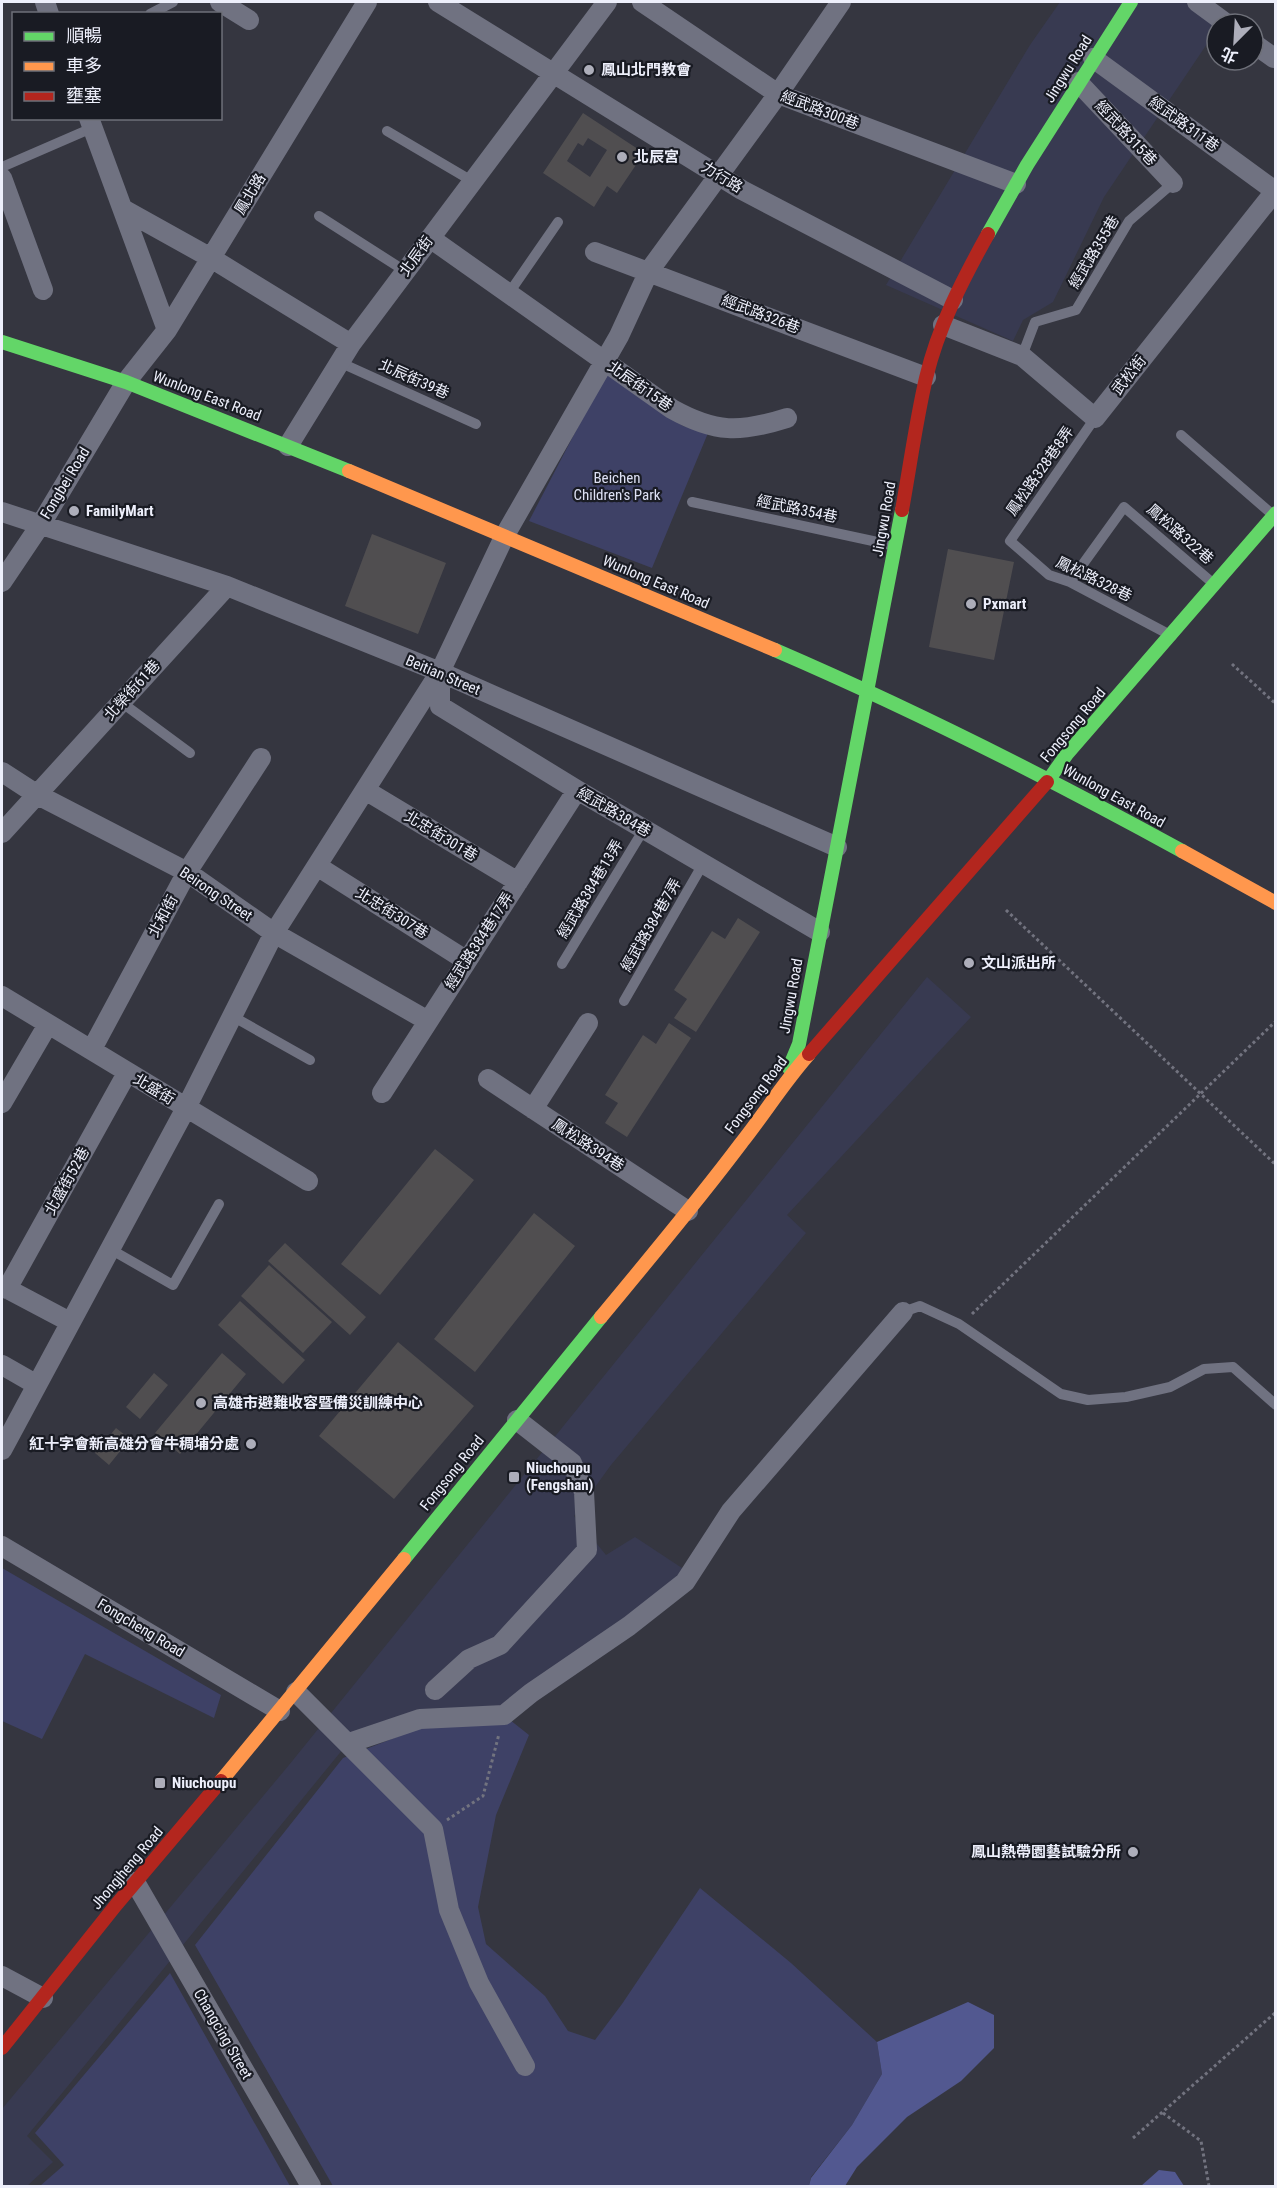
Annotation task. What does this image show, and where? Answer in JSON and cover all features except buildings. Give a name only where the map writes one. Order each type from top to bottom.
[{"type":"main road","name":"Jingwu Road","points":[[781,1086],[799,1044],[866,689],[896,546],[926,377],[953,300],[1016,184],[1078,82],[1131,2]]},
{"type":"main road","name":"Wunlong East Road","points":[[2,342],[126,382],[288,446],[505,535],[866,689],[1050,779],[1275,903]]},
{"type":"main road","name":"Fongsong Road","points":[[280,1711],[688,1211],[744,1140],[781,1086],[1050,779],[1067,754],[1172,636],[1274,514]]},
{"type":"main road","name":"Jhongjheng Road","points":[[2,2048],[135,1882],[280,1711]]},
{"type":"street","points":[[220,2],[249,20]]},
{"type":"street","name":"鳳北路","points":[[126,382],[167,330],[367,2]]},
{"type":"street","name":"力行路","points":[[438,2],[719,175],[953,300]]},
{"type":"street","name":"北辰街","points":[[288,446],[351,344],[605,2]]},
{"type":"street","name":"經武路300巷","points":[[642,2],[778,94],[1016,184]]},
{"type":"street","points":[[2,1450],[186,1108],[274,933],[440,672],[505,535],[604,361],[649,271],[778,94],[841,2]]},
{"type":"street","points":[[1197,2],[1211,12]]},
{"type":"street","points":[[1265,52],[1274,58]]},
{"type":"street","name":"經武路311巷","points":[[1094,58],[1275,190]]},
{"type":"street","name":"經武路315巷","points":[[1078,82],[1173,183]]},
{"type":"street","points":[[90,123],[167,330]]},
{"type":"street","points":[[2,178],[44,290]]},
{"type":"street","name":"武松街","points":[[1095,418],[1275,190]]},
{"type":"street","points":[[123,209],[211,258],[351,344]]},
{"type":"street","name":"北辰街15巷","points":[[430,238],[692,420],[722,428],[753,429],[787,418]]},
{"type":"street","name":"經武路326巷","points":[[594,252],[926,377]]},
{"type":"street","points":[[943,325],[1022,356],[1095,418]]},
{"type":"street","name":"Fongbei Road","points":[[2,582],[41,524],[126,382]]},
{"type":"street","name":"Beitian Street","points":[[2,512],[227,586],[440,672],[837,847]]},
{"type":"street","name":"北榮街61巷","points":[[2,833],[227,586]]},
{"type":"street","name":"經武路384巷","points":[[440,672],[440,706],[577,790],[820,932]]},
{"type":"street","name":"北和街","points":[[92,1049],[187,872],[261,758]]},
{"type":"street","name":"Beirong Street","points":[[2,772],[36,794],[187,872],[274,933],[428,1021]]},
{"type":"street","name":"北忠街301巷","points":[[365,790],[518,882]]},
{"type":"street","name":"經武路384巷17弄","points":[[382,1093],[577,790]]},
{"type":"street","name":"北忠街307巷","points":[[317,866],[467,961]]},
{"type":"street","name":"北盛街","points":[[2,996],[47,1026],[92,1049],[127,1073],[308,1181]]},
{"type":"street","points":[[533,1109],[588,1023]]},
{"type":"street","points":[[2,1103],[47,1026]]},
{"type":"street","name":"北盛街52巷","points":[[4,1287],[127,1073]]},
{"type":"street","name":"鳳松路394巷","points":[[488,1079],[688,1211]]},
{"type":"street","points":[[4,1287],[70,1322]]},
{"type":"street","points":[[349,1743],[420,1719],[504,1715],[531,1693],[629,1626],[685,1582],[731,1511],[903,1312]]},
{"type":"street","points":[[2,1365],[37,1385]]},
{"type":"street","points":[[435,1690],[469,1659],[500,1645],[587,1550],[584,1492],[572,1463],[517,1420]]},
{"type":"street","name":"Fongcheng Road","points":[[2,1546],[280,1711]]},
{"type":"street","points":[[296,1692],[433,1829],[449,1910],[478,1983],[525,2066]]},
{"type":"street","name":"Changcing Street","points":[[135,1882],[311,2187]]},
{"type":"street","points":[[2,1976],[43,1998]]},
{"type":"lane","points":[[154,12],[173,2]]},
{"type":"lane","points":[[2,167],[90,123]]},
{"type":"lane","points":[[387,131],[472,181]]},
{"type":"lane","name":"經武路355巷","points":[[1022,356],[1035,322],[1076,310],[1130,221],[1173,183]]},
{"type":"lane","points":[[319,216],[405,271]]},
{"type":"lane","points":[[509,293],[558,222]]},
{"type":"lane","name":"北辰街39巷","points":[[339,362],[476,423]]},
{"type":"lane","name":"鳳松路328巷8弄","points":[[1010,541],[1095,418]]},
{"type":"lane","points":[[1181,435],[1274,514]]},
{"type":"lane","name":"經武路354巷","points":[[692,502],[896,546]]},
{"type":"lane","name":"鳳松路322巷","points":[[1070,582],[1124,507],[1215,585]]},
{"type":"lane","name":"鳳松路328巷","points":[[1010,541],[1049,575],[1070,582],[1172,636]]},
{"type":"lane","points":[[121,702],[190,753]]},
{"type":"lane","name":"經武路384巷13弄","points":[[562,964],[644,829]]},
{"type":"lane","name":"經武路384巷7弄","points":[[624,1001],[703,864]]},
{"type":"lane","points":[[232,1016],[310,1060]]},
{"type":"lane","points":[[110,1249],[174,1285],[219,1204]]},
{"type":"lane","points":[[903,1312],[920,1306],[959,1324],[1061,1394],[1088,1400],[1126,1397],[1170,1387],[1204,1369],[1233,1367],[1275,1405]]},
{"type":"path","points":[[1233,664],[1275,704]]},
{"type":"path","points":[[1006,910],[1275,1165]]},
{"type":"path","points":[[972,1314],[1275,1021]]},
{"type":"path","points":[[433,1829],[483,1796],[504,1715]]},
{"type":"path","points":[[1133,2138],[1275,2012]]},
{"type":"path","points":[[1163,2113],[1201,2141],[1209,2187]]},
{"type":"shaded area","points":[[1060,2],[1193,2],[1205,13],[1205,47],[1104,197],[1053,302],[1023,320],[1013,341],[886,285],[1030,45]]},
{"type":"shaded area","points":[[927,977],[971,1017],[787,1215],[806,1233],[611,1465],[574,1516],[606,1555],[635,1537],[685,1570],[631,1620],[508,1706],[343,1749],[27,2136],[53,2162],[27,2186],[2,2186],[2,2109],[289,1765]]},
{"type":"shaded area","points":[[968,2002],[994,2015],[994,2048],[961,2081],[907,2117],[857,2167],[845,2186],[809,2186],[811,2178],[852,2125],[882,2074],[877,2042]]},
{"type":"shaded area","points":[[1159,2170],[1175,2172],[1184,2186],[1141,2186]]},
{"type":"green space","name":"Beichen Children's Park","points":[[606,373],[683,426],[708,433],[652,568],[529,521]]},
{"type":"green space","points":[[2,1568],[221,1695],[214,1718],[85,1654],[42,1739],[2,1721]]},
{"type":"green space","points":[[510,1720],[529,1735],[496,1815],[478,1907],[486,1944],[545,1996],[568,2031],[595,2040],[700,1888],[791,1963],[877,2042],[882,2074],[852,2125],[811,2177],[809,2186],[333,2186],[195,1945],[343,1758],[435,1722]]},
{"type":"green space","points":[[170,1973],[290,2186],[40,2186],[64,2165],[35,2133]]},
{"type":"traffic: fast","points":[[988,234],[1027,165],[1131,2]]},
{"type":"traffic: fast","points":[[2,342],[126,382],[349,471]]},
{"type":"traffic: fast","points":[[789,1068],[799,1044],[902,510]]},
{"type":"traffic: fast","points":[[1047,782],[1067,754],[1276,513]]},
{"type":"traffic: fast","points":[[775,650],[879,696],[981,746],[1182,851]]},
{"type":"traffic: fast","points":[[404,1559],[601,1317]]},
{"type":"traffic: slow","points":[[349,471],[775,650]]},
{"type":"traffic: slow","points":[[1182,851],[1276,903]]},
{"type":"traffic: slow","points":[[601,1317],[708,1186],[809,1054]]},
{"type":"traffic: slow","points":[[221,1781],[404,1559]]},
{"type":"traffic: jam","points":[[902,510],[919,411],[931,359],[952,304],[988,234]]},
{"type":"traffic: jam","points":[[809,1054],[1047,782]]},
{"type":"traffic: jam","points":[[2,2048],[116,1905],[221,1781]]},
{"type":"place","name":"鳳山北門教會","points":[[589,70]]},
{"type":"place","name":"北辰宮","points":[[622,157]]},
{"type":"place","name":"FamilyMart","points":[[74,511]]},
{"type":"place","name":"Pxmart","points":[[971,604]]},
{"type":"place","name":"文山派出所","points":[[969,963]]},
{"type":"place","name":"高雄市避難收容暨備災訓練中心","points":[[201,1403]]},
{"type":"place","name":"紅十字會新高雄分會牛稠埔分處","points":[[251,1444]]},
{"type":"place","name":"Niuchoupu (Fengshan)","points":[[514,1477]]},
{"type":"place","name":"Niuchoupu","points":[[160,1783]]},
{"type":"place","name":"鳳山熱帶園藝試驗分所","points":[[1133,1852]]}]
